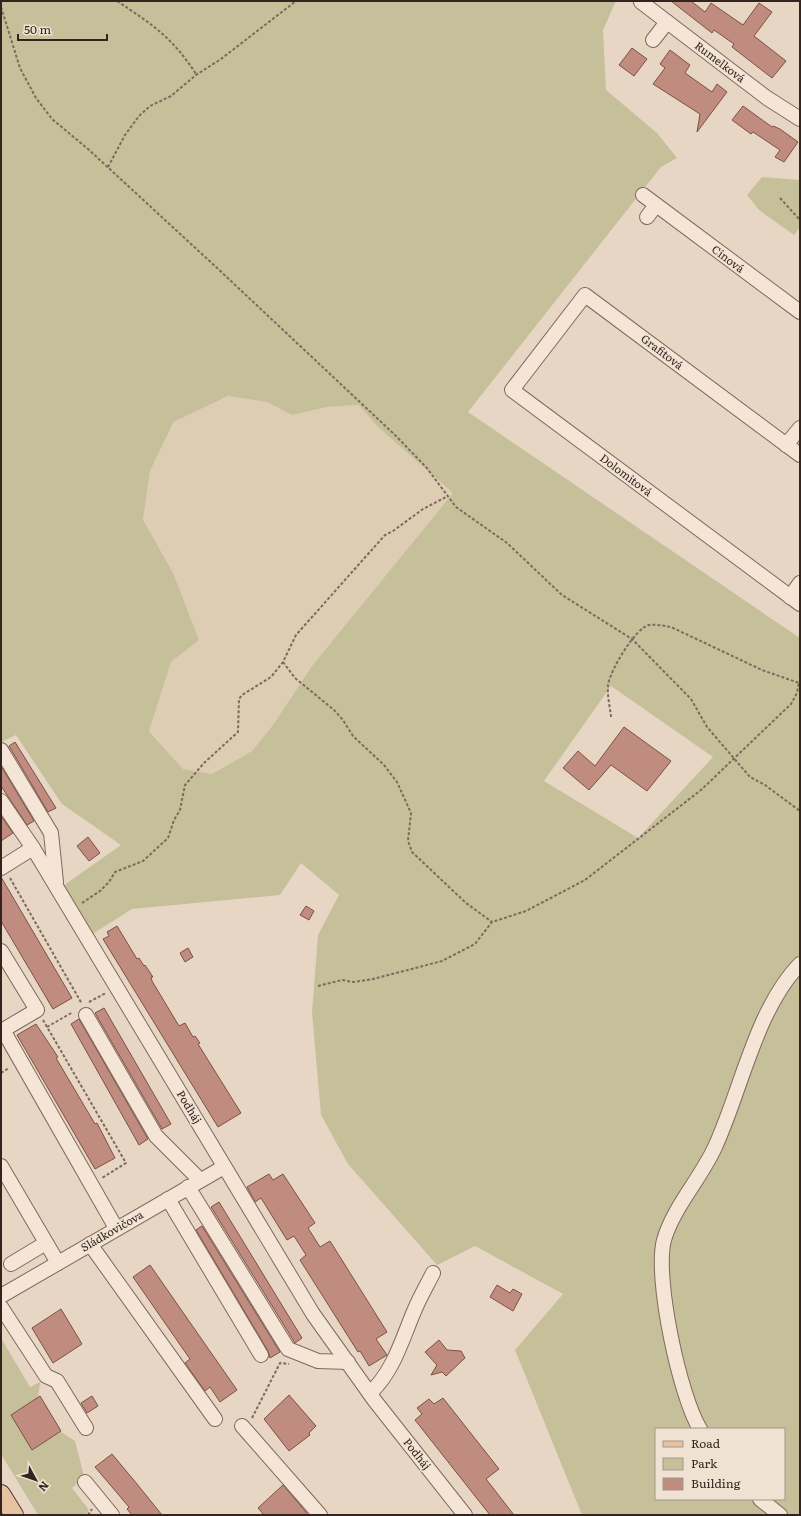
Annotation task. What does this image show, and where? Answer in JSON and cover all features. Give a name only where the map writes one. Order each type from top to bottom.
[{"type":"main road","points":[[1,1494],[14,1515]]},
{"type":"street","name":"Rumelková","points":[[641,2],[767,98],[800,119]]},
{"type":"street","points":[[653,40],[666,22]]},
{"type":"street","name":"Cínová","points":[[642,195],[800,312]]},
{"type":"street","points":[[647,217],[656,205]]},
{"type":"street","name":"Grafitová","points":[[549,341],[585,295],[800,455]]},
{"type":"street","name":"Dolomitová","points":[[549,341],[512,390],[795,600],[800,584]]},
{"type":"street","points":[[786,445],[800,428]]},
{"type":"street","points":[[1,750],[51,834],[56,886]]},
{"type":"street","name":"Podháj","points":[[1,801],[34,848],[313,1314],[370,1393],[465,1515]]},
{"type":"street","points":[[2,867],[34,848]]},
{"type":"street","points":[[1,951],[37,1010],[2,1029],[116,1228]]},
{"type":"street","points":[[699,1428],[694,1420],[681,1381],[666,1313],[662,1263],[664,1240],[680,1205],[714,1149],[772,1003],[790,975],[800,964]]},
{"type":"street","points":[[81,1012],[156,1136],[200,1180]]},
{"type":"street","points":[[1,1166],[58,1263]]},
{"type":"street","name":"Sládkovičova","points":[[1,1296],[224,1166]]},
{"type":"street","points":[[188,1187],[288,1349],[318,1361],[348,1362]]},
{"type":"street","points":[[168,1199],[261,1355]]},
{"type":"street","points":[[11,1264],[46,1243]]},
{"type":"street","points":[[90,1244],[216,1419]]},
{"type":"street","points":[[370,1393],[380,1383],[388,1371],[415,1308],[433,1274]]},
{"type":"street","points":[[1,1306],[46,1376],[57,1381],[86,1428]]},
{"type":"street","points":[[247,1423],[320,1515]]},
{"type":"street","points":[[85,1482],[112,1515]]},
{"type":"street","points":[[761,1500],[780,1515]]},
{"type":"path","points":[[117,1],[164,33],[177,47],[196,75]]},
{"type":"path","points":[[108,168],[125,135],[139,116],[150,106],[171,96],[196,75],[221,59],[296,1]]},
{"type":"path","points":[[1,7],[20,68],[36,98],[52,119],[108,168],[395,435],[426,467],[456,507],[508,543],[562,595],[632,639],[691,699],[707,726],[750,777],[765,785],[800,811]]},
{"type":"path","points":[[780,198],[800,220]]},
{"type":"path","points":[[73,914],[79,910],[82,902],[100,891],[109,882],[115,872],[144,861],[168,838],[174,820],[180,810],[185,785],[204,763],[238,732],[239,699],[242,695],[271,677],[283,662],[296,635],[385,535],[393,531],[423,509],[448,496]]},
{"type":"path","points":[[318,986],[342,980],[353,982],[363,979],[373,979],[442,962],[475,944],[492,922],[526,911],[586,880],[691,798],[734,759],[791,704],[800,683],[762,670],[671,627],[649,625],[641,629],[632,639],[613,672],[608,686],[611,717]]},
{"type":"path","points":[[283,662],[295,678],[334,710],[343,720],[353,736],[384,765],[397,782],[411,813],[408,841],[412,852],[466,903],[492,922]]},
{"type":"path","points":[[2,867],[83,1006],[117,987]]},
{"type":"path","points":[[37,1010],[126,1163],[91,1184]]},
{"type":"path","points":[[46,1027],[81,1012]]},
{"type":"path","points":[[247,1423],[280,1363],[294,1365]]},
{"type":"shaded area","points":[[228,396],[267,402],[292,415],[327,407],[359,405],[378,427],[453,493],[312,666],[273,725],[252,751],[212,774],[183,769],[149,730],[171,662],[199,640],[143,520],[150,471],[175,422]]},
{"type":"green space","points":[[1,1],[616,1],[603,30],[606,90],[657,133],[677,158],[661,167],[468,412],[800,638],[800,954],[776,982],[759,1014],[779,1004],[800,975],[800,1515],[582,1515],[515,1350],[563,1294],[475,1246],[437,1265],[348,1164],[321,1115],[312,1012],[318,935],[339,895],[301,863],[280,895],[132,909],[91,935],[60,888],[121,845],[62,804],[16,735],[1,742]],"holes":[[[228,396],[267,402],[292,415],[327,407],[359,405],[378,427],[453,493],[312,666],[273,725],[252,751],[212,774],[183,769],[149,731],[171,662],[199,640],[173,573],[143,520],[150,471],[174,422]],[[611,686],[713,757],[638,838],[544,781]]]},
{"type":"green space","points":[[762,177],[800,180],[800,227],[794,235],[759,210],[747,195]]},
{"type":"green space","points":[[1,1338],[30,1387],[40,1382],[38,1399],[58,1430],[75,1441],[84,1476],[72,1488],[89,1510],[86,1515],[38,1515],[1,1454]]},
{"type":"building","points":[[671,1],[691,1],[705,12],[711,3],[743,25],[759,3],[772,12],[754,36],[786,61],[772,78],[732,47],[734,44],[714,30],[712,33]]},
{"type":"building","points":[[632,48],[647,59],[634,76],[619,65]]},
{"type":"building","points":[[670,50],[690,65],[685,73],[712,92],[717,84],[727,92],[697,132],[700,114],[653,84],[665,68],[660,64]]},
{"type":"building","points":[[743,106],[772,127],[773,126],[780,129],[798,142],[784,162],[775,157],[780,150],[753,132],[751,134],[732,120]]},
{"type":"building","points":[[624,727],[671,761],[647,791],[611,765],[589,790],[563,768],[578,751],[595,766]]},
{"type":"building","points":[[15,742],[56,808],[48,812],[9,746]]},
{"type":"building","points":[[1,766],[34,821],[27,825],[1,786]]},
{"type":"building","points":[[1,816],[13,833],[1,841]]},
{"type":"building","points":[[88,837],[100,853],[89,861],[77,846]]},
{"type":"building","points":[[1,877],[72,998],[53,1009],[1,921]]},
{"type":"building","points":[[306,906],[314,911],[309,920],[300,915]]},
{"type":"building","points":[[117,926],[137,959],[139,958],[153,977],[151,977],[152,981],[179,1026],[185,1023],[193,1037],[195,1036],[200,1043],[198,1044],[241,1113],[218,1127],[103,939],[109,936],[107,932]]},
{"type":"building","points":[[188,948],[193,957],[185,962],[180,953]]},
{"type":"building","points":[[104,1008],[171,1124],[162,1129],[95,1013]]},
{"type":"building","points":[[79,1019],[148,1139],[139,1145],[71,1024]]},
{"type":"building","points":[[36,1024],[58,1057],[56,1058],[95,1124],[97,1123],[115,1158],[95,1169],[17,1035]]},
{"type":"building","points":[[269,1174],[273,1180],[283,1174],[315,1223],[308,1228],[320,1247],[330,1241],[387,1332],[376,1339],[387,1355],[369,1366],[360,1351],[358,1352],[300,1260],[306,1255],[294,1236],[287,1240],[261,1198],[255,1202],[247,1187]]},
{"type":"building","points":[[219,1202],[302,1338],[295,1343],[211,1207]]},
{"type":"building","points":[[202,1226],[280,1352],[270,1358],[268,1351],[196,1230]]},
{"type":"building","points":[[150,1265],[237,1390],[220,1402],[210,1387],[205,1391],[185,1363],[190,1359],[133,1277]]},
{"type":"building","points":[[497,1285],[510,1293],[513,1289],[522,1294],[513,1311],[490,1297]]},
{"type":"building","points":[[61,1309],[82,1344],[53,1363],[32,1328]]},
{"type":"building","points":[[439,1340],[447,1350],[461,1351],[465,1358],[446,1376],[442,1372],[431,1375],[437,1365],[425,1352]]},
{"type":"building","points":[[289,1395],[316,1426],[309,1433],[310,1435],[289,1451],[264,1419]]},
{"type":"building","points":[[40,1396],[61,1431],[32,1450],[11,1415]]},
{"type":"building","points":[[92,1396],[98,1406],[87,1413],[81,1403]]},
{"type":"building","points":[[443,1398],[499,1469],[486,1479],[514,1515],[490,1515],[415,1420],[422,1414],[417,1408],[429,1399],[434,1404]]},
{"type":"building","points":[[112,1454],[162,1515],[132,1515],[127,1509],[129,1507],[95,1467]]},
{"type":"building","points":[[283,1485],[308,1515],[264,1515],[258,1508]]}]
